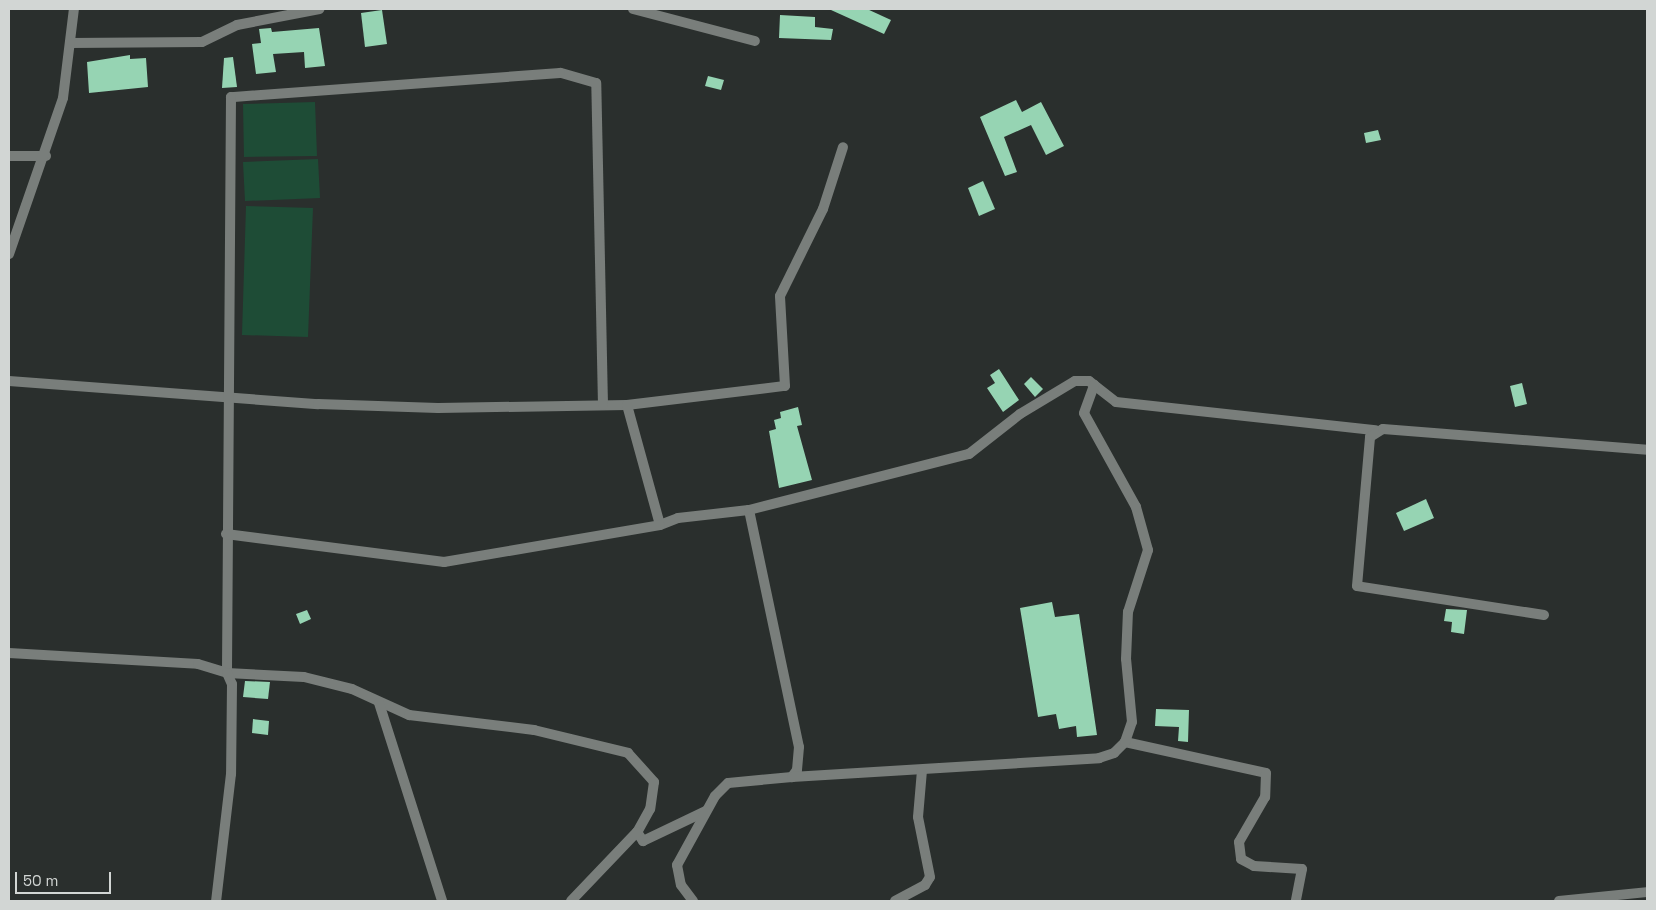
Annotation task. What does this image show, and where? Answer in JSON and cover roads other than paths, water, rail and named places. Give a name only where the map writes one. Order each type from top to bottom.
[{"type":"street","points":[[9,254],[46,156],[63,98],[74,9]]},
{"type":"street","points":[[70,43],[202,42],[236,24],[319,9]]},
{"type":"street","points":[[633,9],[755,41]]},
{"type":"street","points":[[216,901],[231,774],[232,684],[227,672],[226,534],[232,97],[560,73],[596,83],[603,405]]},
{"type":"street","points":[[9,380],[227,394],[318,404],[429,408],[627,405],[785,386],[780,296],[822,209],[843,147]]},
{"type":"street","points":[[9,156],[46,156]]},
{"type":"street","points":[[226,534],[444,562],[660,525],[678,518],[749,510],[969,454],[1065,384],[1084,380],[1094,385],[1116,402],[1374,430],[1647,450]]},
{"type":"street","points":[[693,901],[681,885],[677,865],[706,811],[728,784],[792,777],[1099,758],[1114,753],[1125,742],[1132,722],[1126,659],[1128,612],[1148,550],[1136,508],[1084,413],[1094,385]]},
{"type":"street","points":[[627,405],[660,525]]},
{"type":"street","points":[[1374,430],[1370,437],[1357,586],[1544,615]]},
{"type":"street","points":[[749,510],[799,748],[797,770],[792,777]]},
{"type":"street","points":[[9,653],[198,664],[227,672],[304,676],[352,689],[379,703],[409,715],[534,730],[628,752],[654,782],[650,809],[636,832],[571,901]]},
{"type":"street","points":[[379,703],[442,901]]},
{"type":"street","points":[[1125,742],[1266,773],[1265,797],[1239,842],[1242,859],[1254,866],[1302,869],[1296,901]]},
{"type":"street","points":[[895,901],[926,885],[930,877],[918,817],[922,770]]},
{"type":"street","points":[[636,832],[638,839],[653,840],[692,814],[706,811]]},
{"type":"street","points":[[1559,901],[1647,892]]}]
